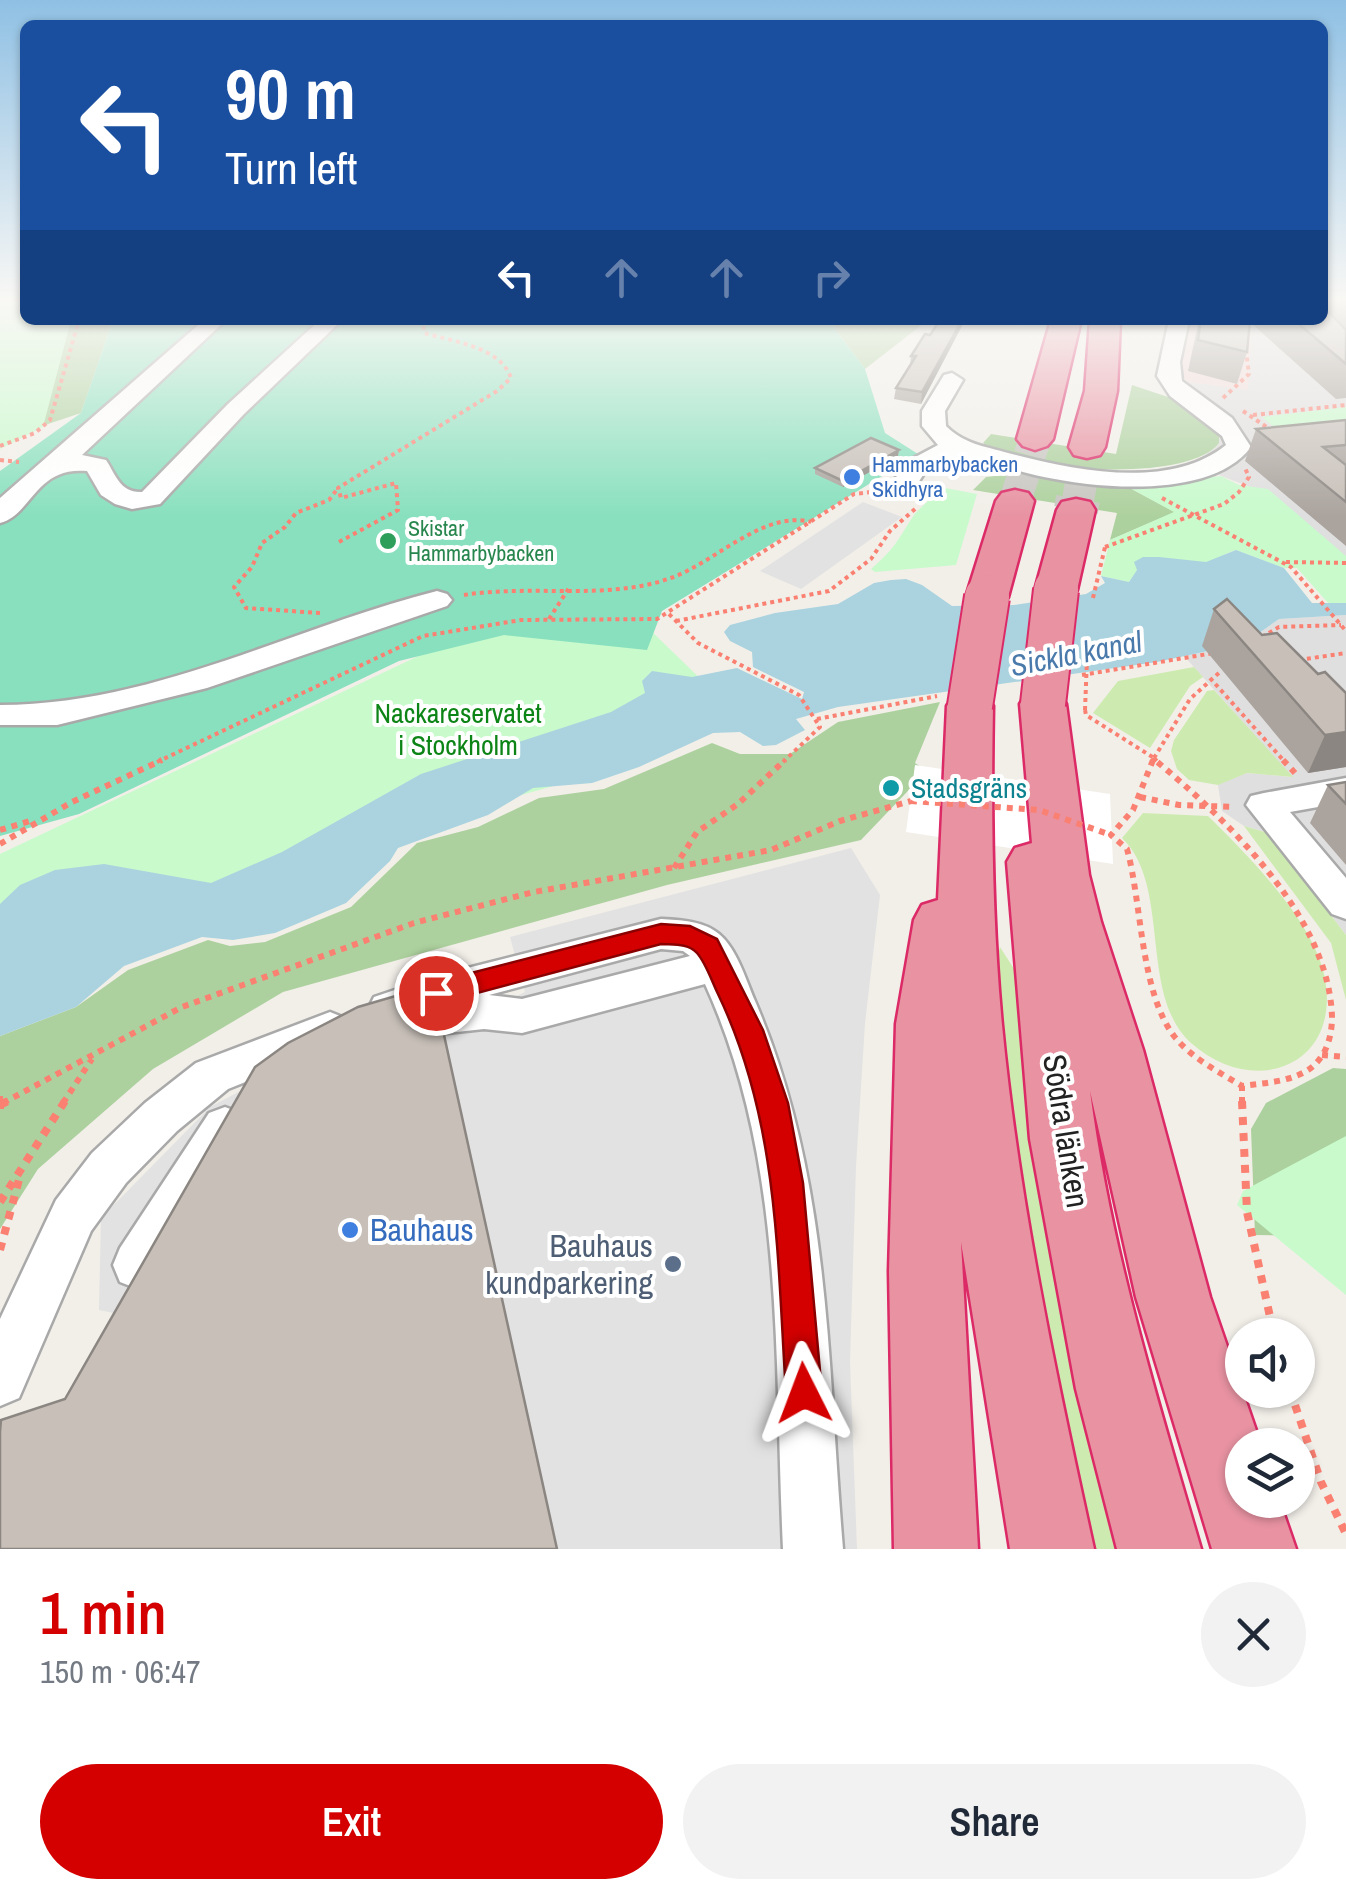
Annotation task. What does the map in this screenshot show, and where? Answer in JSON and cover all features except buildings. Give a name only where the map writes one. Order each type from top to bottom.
[{"type":"highway","points":[[1035,439],[1052,373]]},
{"type":"highway","points":[[1101,390],[1102,373]]},
{"type":"highway","points":[[1087,447],[1106,373]]},
{"type":"highway","points":[[936,1549],[925,1271],[927,1024],[949,742],[1015,501]]},
{"type":"highway","points":[[1076,510],[1062,874],[1112,1050],[1173,1298],[1254,1549]]},
{"type":"highway","name":"Södra länken","points":[[1069,696],[1034,856],[1063,1139],[1116,1389],[1159,1549]]},
{"type":"highway","points":[[949,742],[984,1177],[1026,1427],[1052,1549]]},
{"type":"street","points":[[52,469],[157,373]]},
{"type":"street","points":[[0,515],[31,477],[74,463],[97,465],[102,481],[124,500],[135,504],[151,498],[275,373]]},
{"type":"street","points":[[952,380],[934,405],[932,428],[961,449],[1050,471],[1125,478],[1209,468],[1231,457],[1239,447],[1236,434],[1225,421],[1172,387],[1167,373]]},
{"type":"street","points":[[909,478],[938,453],[961,449]]},
{"type":"street","points":[[0,715],[57,715],[196,681],[437,600]]},
{"type":"street","points":[[1330,792],[1264,805],[1346,904]]},
{"type":"street","points":[[0,1379],[73,1216],[109,1168],[161,1117],[212,1076],[271,1050],[436,993],[661,934],[690,936],[708,946],[749,1030],[776,1119],[797,1280],[813,1549]]},
{"type":"street","points":[[138,1265],[218,1133],[272,1086],[356,1042],[427,1018],[484,1012],[522,1016],[717,965]]},
{"type":"path","points":[[0,446],[50,421],[64,373]]},
{"type":"path","points":[[327,613],[246,608],[234,587],[252,567],[262,543],[285,527],[296,512],[329,500],[338,488],[496,392],[511,378],[509,373]]},
{"type":"path","points":[[1216,402],[1243,383],[1249,373]]},
{"type":"path","points":[[1253,415],[1346,405]]},
{"type":"path","points":[[1075,595],[1105,548],[1229,500],[1246,485],[1249,478],[1243,466],[1231,457]]},
{"type":"path","points":[[0,830],[41,817],[423,636],[494,622],[638,620],[669,614],[854,494],[909,478],[930,494],[890,531],[871,559],[829,591],[676,621]]},
{"type":"path","points":[[338,488],[341,498],[358,498],[380,485],[396,483],[400,493],[398,510],[339,542]]},
{"type":"path","points":[[1192,515],[1290,567],[1344,628]]},
{"type":"path","points":[[437,600],[478,592],[611,589],[654,583],[776,522],[795,518],[811,522]]},
{"type":"path","points":[[1283,562],[1346,563]]},
{"type":"path","points":[[549,619],[569,588]]},
{"type":"path","points":[[669,614],[698,643],[800,695],[820,726],[738,804],[698,832],[674,868]]},
{"type":"path","points":[[1248,645],[1279,627],[1344,628]]},
{"type":"path","points":[[1069,696],[1088,647]]},
{"type":"path","points":[[1069,696],[1163,664],[1231,649]]},
{"type":"path","points":[[1294,660],[1346,653]]},
{"type":"path","points":[[1111,835],[1122,828],[1140,797],[1154,758],[1190,698],[1221,672]]},
{"type":"path","points":[[1210,678],[1330,792]]},
{"type":"path","points":[[817,719],[949,742],[1016,805],[1067,814],[1111,835],[1126,850],[1133,870],[1158,1005],[1171,1033],[1198,1059],[1242,1086],[1286,1080],[1314,1065],[1322,1055],[1336,1014],[1331,973],[1314,934],[1281,886],[1210,808],[1154,758],[1086,716],[1069,696]]},
{"type":"path","points":[[1,1104],[182,1008],[414,923],[534,892],[771,850],[840,820],[949,742]]},
{"type":"path","points":[[1140,797],[1210,808]]},
{"type":"path","points":[[0,844],[41,817]]},
{"type":"path","points":[[1322,1055],[1346,1057]]},
{"type":"path","points":[[0,1202],[94,1057]]},
{"type":"path","points":[[1242,1086],[1243,1203],[1255,1272],[1269,1318]]},
{"type":"path","points":[[0,1250],[22,1168]]},
{"type":"path","points":[[1296,1408],[1321,1482],[1346,1534]]},
{"type":"shaded area","points":[[1179,373],[1249,373],[1248,390],[1188,382]]},
{"type":"shaded area","points":[[1248,373],[1346,373],[1346,556],[1253,488],[1221,476],[1197,461],[1219,443],[1219,431],[1197,389],[1188,382],[1247,389]]},
{"type":"shaded area","points":[[863,502],[902,517],[801,589],[760,571]]},
{"type":"shaded area","points":[[1346,615],[1346,935],[1268,833],[1244,826],[1222,811],[1218,785],[1224,781],[1247,773],[1292,777],[1184,656],[1245,643],[1279,619]]},
{"type":"shaded area","name":"Bauhaus kundparkering","points":[[851,848],[880,895],[865,1023],[856,1166],[850,1362],[857,1549],[556,1549],[443,1032],[525,992],[510,937]]},
{"type":"shaded area","points":[[267,1077],[164,1323],[99,1310],[101,1218],[210,1107]]},
{"type":"green space","points":[[0,373],[57,373],[43,427],[0,449]]},
{"type":"green space","points":[[38,373],[95,373],[81,413],[21,433]]},
{"type":"green space","name":"Skistar Hammarbybacken","points":[[95,373],[866,373],[885,433],[918,454],[662,611],[647,650],[504,635],[399,661],[79,814],[0,836],[0,471],[81,413]]},
{"type":"green space","points":[[1132,385],[1177,400],[1219,431],[1219,443],[1201,456],[1174,464],[1103,469],[1031,461],[983,443],[991,434],[1116,454]]},
{"type":"green space","points":[[1346,407],[1346,440],[1295,445],[1262,417]]},
{"type":"green space","points":[[1013,474],[1126,486],[1175,512],[1110,540],[1117,513],[973,490],[986,477]]},
{"type":"green space","points":[[1221,476],[1239,485],[1268,489],[1346,556],[1346,603],[1329,604],[1297,568],[1284,568],[1236,550],[1195,564],[1157,559],[1139,569],[1129,582],[1101,576],[1110,540],[1174,512],[1126,486]]},
{"type":"green space","points":[[935,486],[977,494],[956,565],[875,572],[871,569],[932,496]]},
{"type":"green space","name":"Nackareservatet i Stockholm","points":[[518,624],[648,628],[709,687],[639,762],[500,801],[0,1014],[0,854],[429,651]]},
{"type":"green space","points":[[1194,667],[1203,677],[1190,686],[1150,748],[1093,713],[1118,681]]},
{"type":"green space","points":[[1214,690],[1293,777],[1247,773],[1218,785],[1189,780],[1177,769],[1171,751],[1174,740],[1207,691]]},
{"type":"green space","points":[[940,702],[915,763],[927,771],[861,840],[667,885],[283,992],[153,1069],[38,1169],[0,1229],[0,1036],[76,1007],[128,970],[208,940],[230,946],[265,942],[351,907],[417,843],[478,827],[539,798],[604,789],[712,743],[740,754],[790,754],[838,722]]},
{"type":"green space","points":[[1143,813],[1208,816],[1276,889],[1306,932],[1324,974],[1327,1005],[1321,1031],[1308,1051],[1289,1064],[1266,1070],[1242,1069],[1216,1060],[1191,1043],[1175,1022],[1159,970],[1146,884],[1137,859],[1122,838]]},
{"type":"green space","points":[[1244,826],[1268,833],[1346,935],[1346,1000],[1331,943]]},
{"type":"green space","points":[[1000,947],[1020,978],[1125,1549],[1093,1549],[1032,1260],[992,978]]},
{"type":"green space","points":[[1333,1068],[1346,1069],[1346,1236],[1255,1235],[1251,1129],[1266,1103]]},
{"type":"green space","points":[[1346,1136],[1346,1295],[1237,1205],[1243,1191]]},
{"type":"water","name":"Sickla kanal","points":[[1236,550],[1284,568],[1312,603],[1346,603],[1346,615],[1279,619],[1245,643],[1157,662],[838,707],[796,719],[805,730],[776,745],[763,746],[740,732],[713,733],[639,767],[592,783],[533,788],[488,815],[398,848],[390,861],[346,903],[275,933],[233,940],[202,937],[124,966],[76,1007],[0,1036],[0,904],[20,885],[55,870],[104,864],[211,883],[282,852],[421,774],[611,712],[645,693],[642,681],[652,671],[692,677],[737,668],[802,699],[804,692],[753,667],[752,652],[730,641],[724,632],[730,625],[775,613],[838,604],[874,583],[906,579],[952,606],[1014,605],[1086,594],[1105,583],[1101,576],[1129,582],[1137,570],[1134,562],[1143,557],[1206,562]]},
{"type":"pier","points":[[915,765],[1110,794],[1113,864],[906,832]]},
{"type":"tunnel","points":[[1015,501],[1035,439]]},
{"type":"tunnel","points":[[1078,501],[1087,447]]},
{"type":"tunnel","points":[[1076,510],[1078,499]]},
{"type":"place","name":"Hammarbybacken Skidhyra","points":[[852,477]]},
{"type":"place","name":"Skistar Hammarbybacken","points":[[388,541]]},
{"type":"place","name":"Stadsgräns","points":[[891,788]]},
{"type":"place","name":"Bauhaus","points":[[350,1230]]},
{"type":"place","name":"Bauhaus kundparkering","points":[[673,1264]]},
{"type":"route","points":[[436,993],[661,934],[690,936],[708,946],[749,1030],[774,1103],[787,1183],[804,1393]]}]
